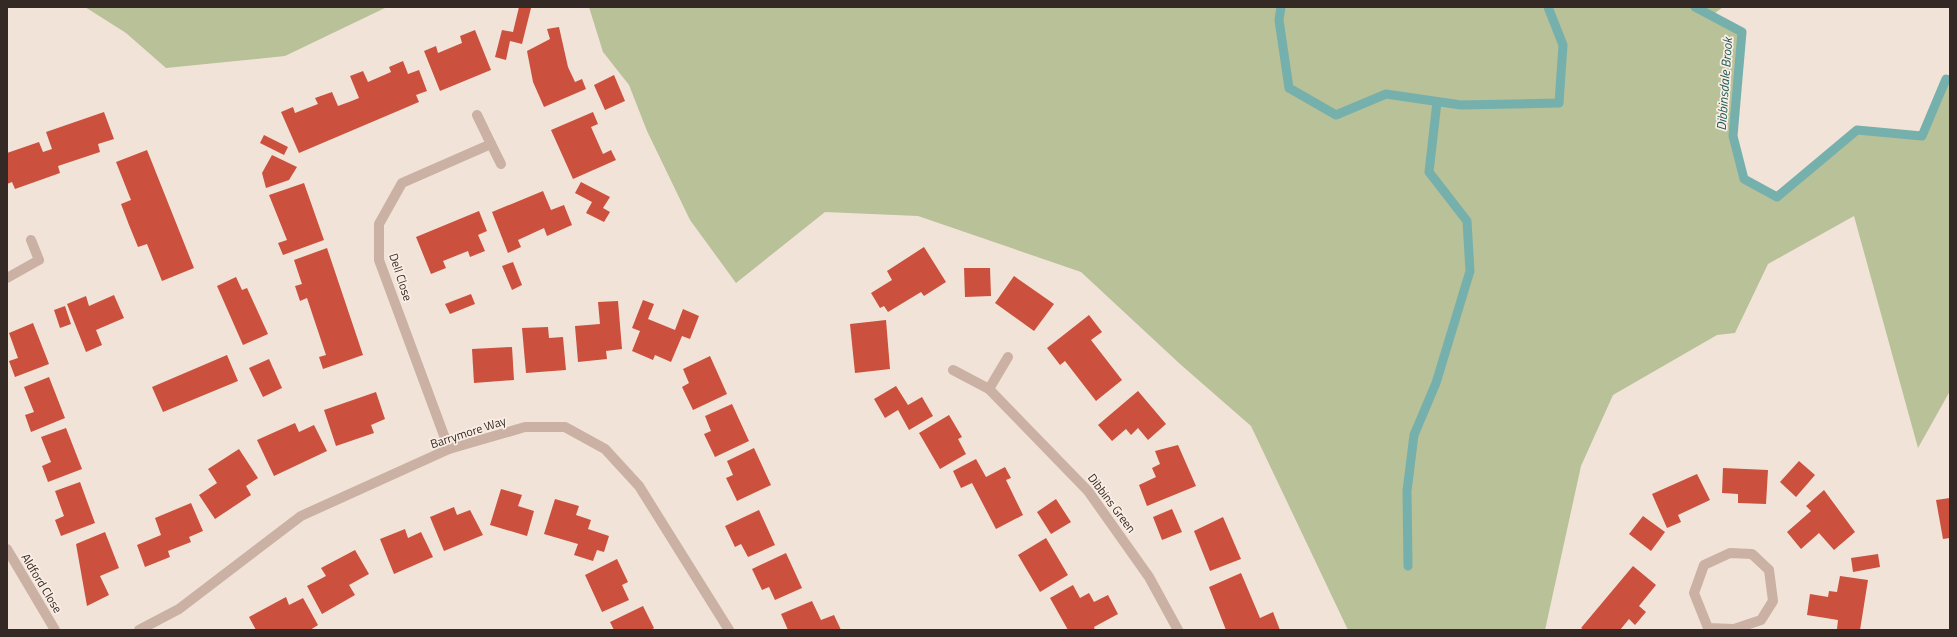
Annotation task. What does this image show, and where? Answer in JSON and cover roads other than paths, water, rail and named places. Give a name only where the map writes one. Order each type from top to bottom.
[{"type":"street","points":[[477,115],[501,164]]},
{"type":"street","name":"Dell Close","points":[[449,449],[379,260],[379,224],[402,183],[491,144]]},
{"type":"street","points":[[7,278],[39,260],[31,240]]},
{"type":"street","points":[[989,389],[1008,357]]},
{"type":"street","name":"Dibbins Green","points":[[953,370],[989,389],[1088,491],[1149,577],[1178,630]]},
{"type":"street","name":"Barrymore Way","points":[[139,630],[179,609],[301,516],[449,449],[525,427],[565,427],[605,449],[639,486],[729,630]]},
{"type":"street","name":"Aldford Close","points":[[7,549],[55,630]]},
{"type":"street","points":[[1730,553],[1752,554],[1769,570],[1773,601],[1761,620],[1734,629],[1708,629],[1694,593],[1704,565],[1730,553]]},
{"type":"waterway","name":"Dibbinsdale Brook","points":[[1281,7],[1279,20],[1289,88],[1336,115],[1386,94],[1461,105],[1559,103],[1563,45],[1548,7]]},
{"type":"waterway","name":"Dibbinsdale Brook","points":[[1695,7],[1742,32],[1733,136],[1744,179],[1777,197],[1857,130],[1922,136],[1946,79],[1950,80]]},
{"type":"waterway","points":[[1408,566],[1407,491],[1414,435],[1436,383],[1470,271],[1467,221],[1429,172],[1437,102]]}]
